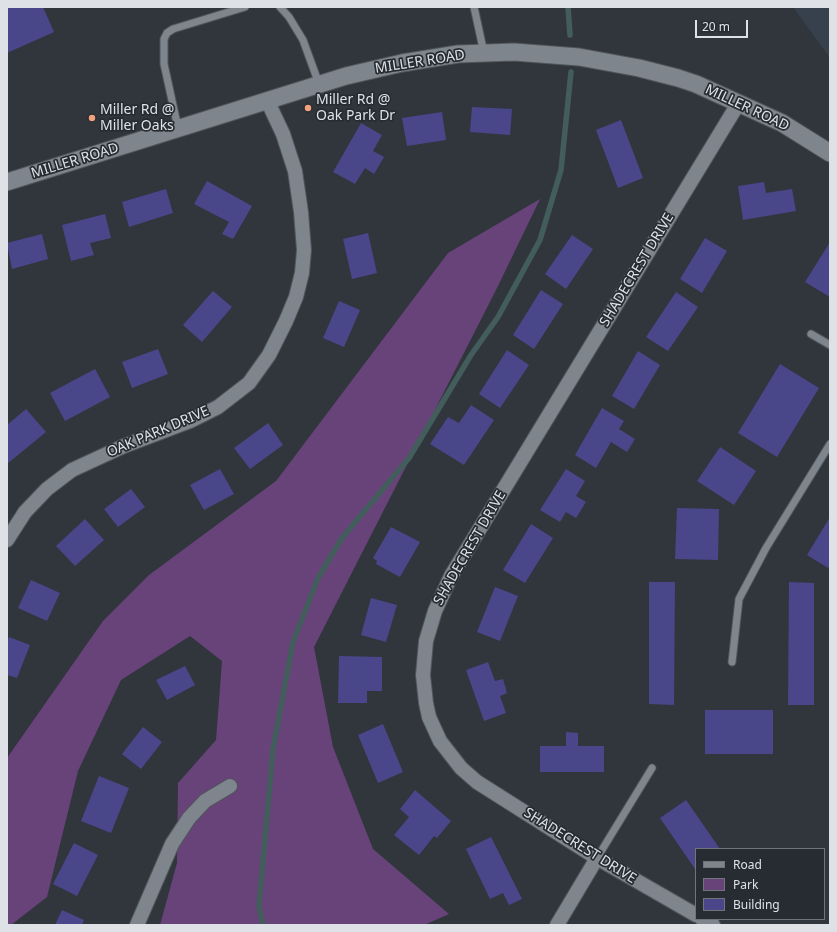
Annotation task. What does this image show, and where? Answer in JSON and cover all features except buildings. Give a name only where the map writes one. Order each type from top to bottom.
[{"type":"street","name":"MILLER ROAD","points":[[7,182],[319,84],[402,62],[458,54],[514,52],[579,57],[639,68],[696,84],[738,104],[782,122],[830,153]]},
{"type":"street","name":"OAK PARK DRIVE","points":[[7,540],[25,512],[47,489],[72,470],[124,446],[190,421],[218,407],[249,383],[269,355],[286,321],[296,296],[302,273],[304,250],[301,212],[295,171],[283,134],[267,100]]},
{"type":"street","name":"SHADECREST DRIVE","points":[[695,914],[597,858],[477,782],[460,768],[448,754],[440,741],[429,716],[423,675],[426,641],[435,611],[451,576],[738,104]]},
{"type":"street","points":[[136,925],[172,844],[189,818],[205,801],[230,786]]},
{"type":"street","points":[[557,925],[597,858]]},
{"type":"street","points":[[704,920],[713,925]]},
{"type":"lane","points":[[178,128],[164,64],[164,39],[167,33],[173,29],[245,7]]},
{"type":"lane","points":[[280,7],[289,17],[303,40],[319,84]]},
{"type":"lane","points":[[474,7],[484,54]]},
{"type":"lane","points":[[811,334],[830,345]]},
{"type":"lane","points":[[732,662],[739,599],[766,548],[830,444]]},
{"type":"lane","points":[[597,858],[652,768]]},
{"type":"shaded area","points":[[793,7],[830,7],[830,58]]},
{"type":"green space","points":[[540,199],[497,288],[314,647],[333,747],[373,849],[449,914],[424,925],[160,925],[177,863],[178,783],[216,740],[222,661],[190,636],[121,680],[78,771],[47,897],[11,925],[7,925],[7,758],[103,621],[149,575],[276,481],[448,253]]},
{"type":"waterway","points":[[568,7],[570,35]]},
{"type":"waterway","points":[[263,925],[259,906],[273,749],[293,642],[318,578],[342,538],[409,458],[471,355],[498,317],[540,240],[561,170],[571,72]]},
{"type":"place","name":"Miller Rd @ Oak Park Dr","points":[[308,108]]},
{"type":"place","name":"Miller Rd @ Miller Oaks","points":[[92,118]]}]
